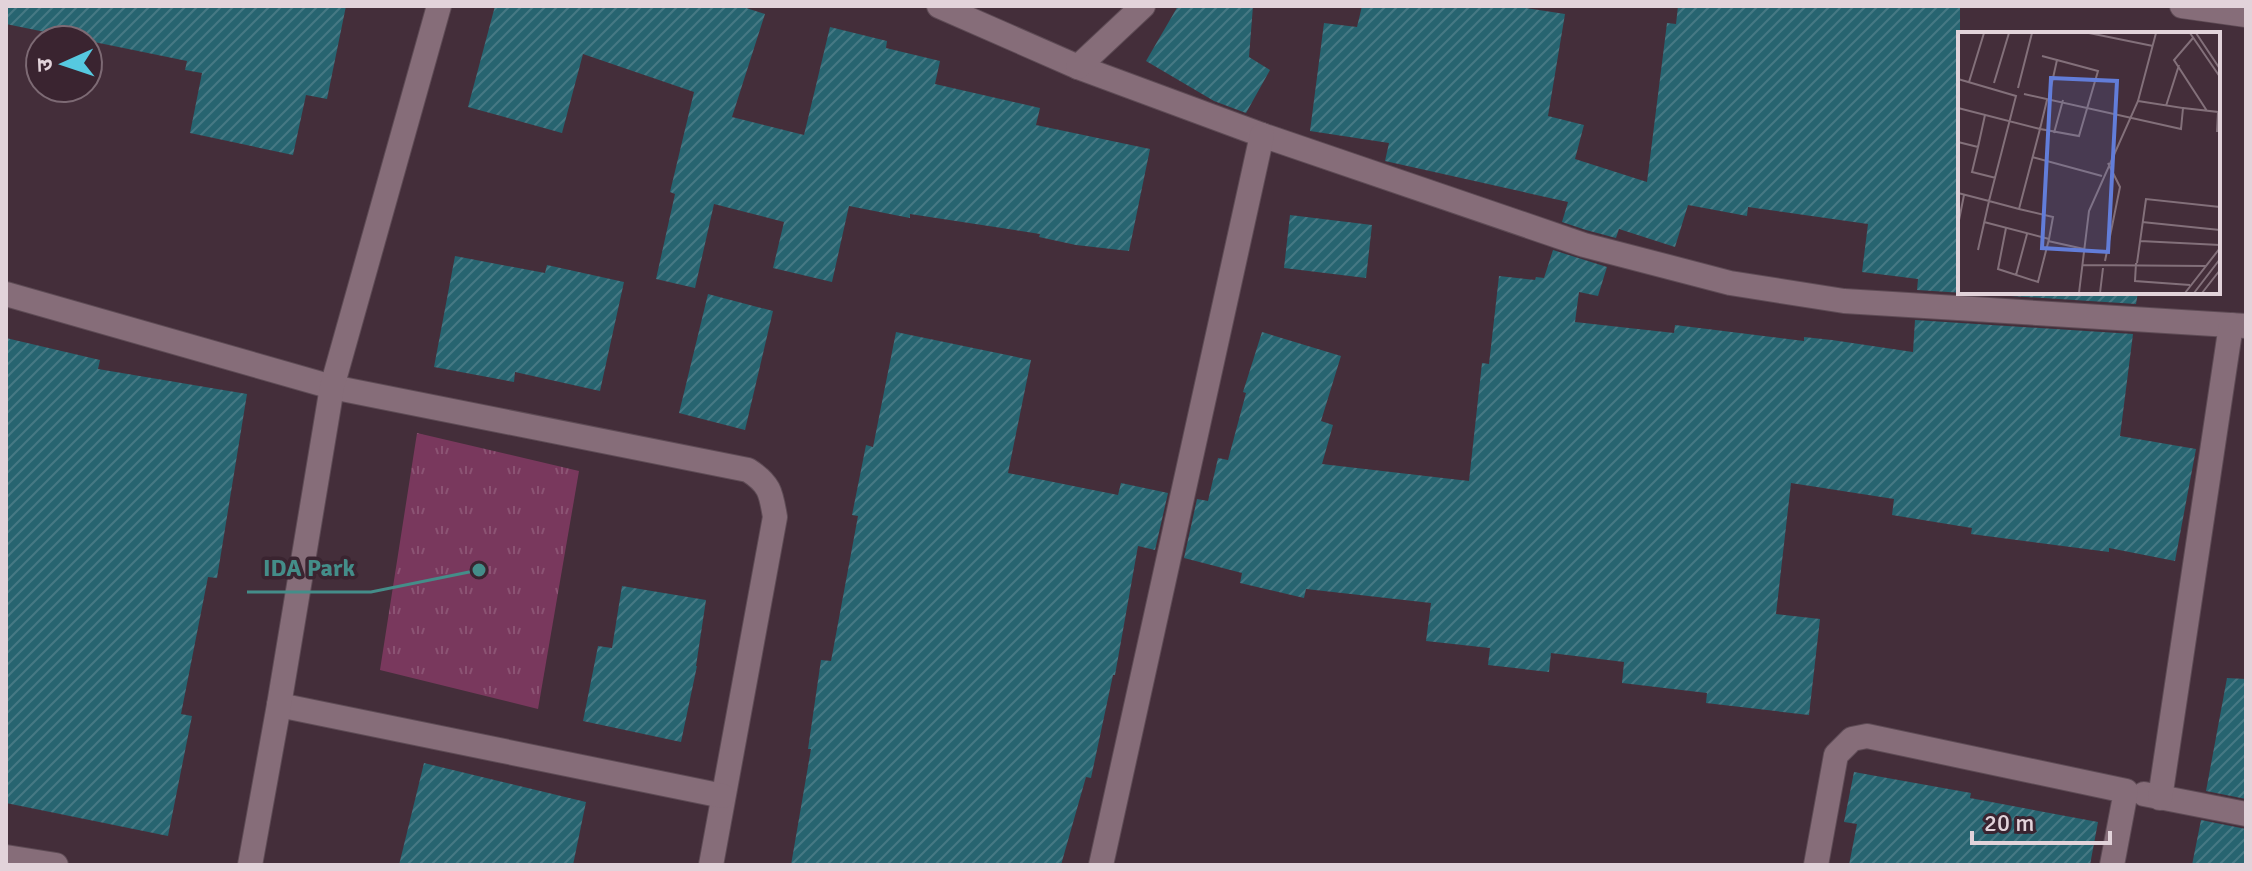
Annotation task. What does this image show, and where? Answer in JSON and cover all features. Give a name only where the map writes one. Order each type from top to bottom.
[{"type":"street","points":[[250,865],[332,387],[439,6]]},
{"type":"street","points":[[939,6],[1078,67],[1262,135],[1584,245],[1730,283],[1844,301],[2238,326],[2160,798]]},
{"type":"street","points":[[1078,67],[1143,6]]},
{"type":"street","points":[[2182,6],[2246,15]]},
{"type":"street","points":[[1101,865],[1262,135]]},
{"type":"street","points":[[6,294],[332,387],[748,470],[761,478],[771,492],[775,517],[711,865]]},
{"type":"street","points":[[279,705],[723,796]]},
{"type":"street","points":[[1816,865],[1836,755],[1852,739],[1867,736],[2246,814]]},
{"type":"street","points":[[2112,865],[2126,791]]},
{"type":"street","points":[[6,857],[56,865]]},
{"type":"green space","points":[[417,433],[579,471],[538,709],[380,670]]},
{"type":"building","points":[[6,6],[346,6],[327,99],[306,95],[293,155],[190,133],[202,73],[185,70],[187,61],[104,44],[104,24],[24,24],[24,28],[6,24]]},
{"type":"building","points":[[495,6],[740,6],[765,14],[732,117],[804,135],[830,27],[887,41],[886,48],[940,61],[935,84],[1040,108],[1036,125],[1150,149],[1129,251],[1076,245],[1039,237],[1040,234],[910,214],[910,218],[849,206],[832,282],[773,268],[784,222],[714,204],[695,288],[656,279],[675,194],[670,192],[694,92],[583,54],[562,133],[468,107]]},
{"type":"building","points":[[1178,6],[1253,6],[1249,57],[1270,70],[1246,113],[1214,101],[1146,61]]},
{"type":"building","points":[[1362,6],[1513,6],[1565,14],[1548,116],[1584,125],[1575,159],[1647,182],[1667,23],[1676,24],[1678,6],[1960,6],[1958,293],[1917,290],[1918,279],[1862,272],[1868,224],[1748,207],[1747,216],[1688,205],[1675,247],[1619,229],[1616,238],[1562,222],[1568,202],[1385,161],[1389,143],[1310,131],[1324,23],[1357,27]]},
{"type":"building","points":[[1290,215],[1372,225],[1366,278],[1284,268]]},
{"type":"building","points":[[1553,250],[1607,267],[1598,296],[1579,292],[1575,322],[1674,333],[1675,325],[1804,341],[1804,337],[1832,340],[1913,352],[1915,320],[2133,334],[2120,436],[2196,449],[2175,561],[2109,548],[2109,552],[1971,534],[1972,528],[1892,515],[1894,499],[1791,483],[1776,614],[1820,619],[1809,715],[1706,703],[1707,693],[1622,683],[1624,662],[1551,653],[1549,672],[1488,665],[1490,648],[1426,641],[1431,603],[1306,589],[1304,598],[1240,583],[1242,573],[1184,558],[1197,499],[1208,501],[1218,458],[1228,460],[1246,393],[1243,392],[1262,332],[1341,356],[1321,421],[1333,425],[1322,464],[1469,481],[1482,363],[1489,364],[1499,276],[1544,278]]},
{"type":"building","points":[[455,256],[545,273],[547,265],[624,282],[600,391],[515,372],[514,382],[434,367]]},
{"type":"building","points":[[708,294],[773,311],[745,430],[679,413]]},
{"type":"building","points":[[1980,294],[2138,294],[2136,304]]},
{"type":"building","points":[[896,332],[1031,360],[1008,473],[1118,495],[1121,483],[1168,493],[1155,550],[1138,546],[1115,675],[1091,778],[1086,777],[1061,865],[791,865],[811,749],[808,749],[821,660],[831,661],[858,516],[852,515],[866,445],[873,447]]},
{"type":"building","points":[[6,338],[100,360],[98,369],[247,394],[217,578],[208,577],[181,714],[192,716],[168,836],[6,803]]},
{"type":"building","points":[[622,586],[706,600],[697,666],[681,742],[583,721],[598,646],[612,648]]},
{"type":"building","points":[[2227,678],[2246,679],[2246,799],[2206,791]]},
{"type":"building","points":[[424,763],[586,802],[573,865],[399,865]]},
{"type":"building","points":[[1854,772],[1971,793],[1970,798],[2098,822],[2090,865],[1849,865],[1857,824],[1844,822]]},
{"type":"building","points":[[2201,820],[2246,829],[2246,865],[2192,865]]},
{"type":"place","name":"IDA Park","points":[[479,570]]}]
